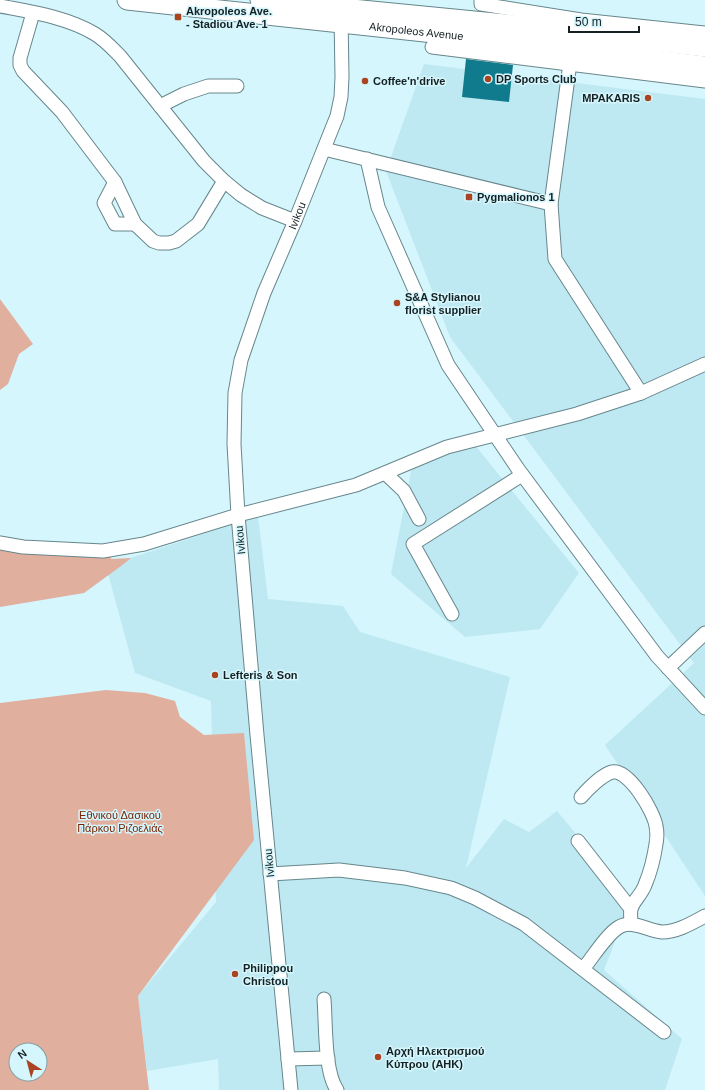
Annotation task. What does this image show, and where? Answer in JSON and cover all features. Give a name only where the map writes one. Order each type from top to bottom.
[{"type":"highway","name":"Akropoleos Avenue","points":[[127,0],[340,10],[462,36],[705,66]]},
{"type":"highway","name":"Akropoleos Avenue","points":[[260,0],[340,10],[705,47]]},
{"type":"street","points":[[481,2],[580,20],[705,33]]},
{"type":"street","points":[[0,6],[33,12],[62,20],[81,27],[100,38],[120,56],[204,161],[224,181],[241,195],[262,208],[295,221]]},
{"type":"street","name":"Ivikou","points":[[291,1090],[238,515],[234,437],[235,393],[241,360],[264,292],[295,221],[337,116],[341,97],[342,77],[340,10]]},
{"type":"street","points":[[33,12],[20,58],[20,65],[23,71],[62,112],[115,182],[135,224],[153,241],[159,243],[176,241],[198,224],[224,181]]},
{"type":"street","points":[[432,47],[705,80]]},
{"type":"street","points":[[570,63],[551,204],[555,259],[641,393]]},
{"type":"street","points":[[160,106],[184,94],[208,86],[237,86]]},
{"type":"street","points":[[324,149],[551,204]]},
{"type":"street","points":[[367,159],[378,207],[448,365],[522,475],[657,656],[705,708]]},
{"type":"street","points":[[115,182],[104,202],[115,224],[135,224]]},
{"type":"street","points":[[0,542],[23,547],[103,551],[144,544],[238,515],[356,484],[447,446],[577,414],[641,393],[705,364]]},
{"type":"street","points":[[385,473],[404,491],[420,520]]},
{"type":"street","points":[[452,614],[412,544],[522,475]]},
{"type":"street","points":[[668,668],[705,633]]},
{"type":"street","points":[[581,797],[589,788],[607,774],[618,772],[624,775],[639,792],[651,810],[656,826],[656,844],[645,887],[631,909],[631,924]]},
{"type":"street","points":[[578,841],[631,909]]},
{"type":"street","points":[[270,874],[339,870],[405,878],[451,888],[475,898],[524,924],[664,1032]]},
{"type":"street","points":[[583,969],[609,935],[619,927],[631,924],[662,932],[676,930],[687,926],[705,916]]},
{"type":"street","points":[[324,999],[328,1058],[332,1080],[337,1090]]},
{"type":"street","points":[[288,1059],[328,1058]]},
{"type":"shaded area","points":[[424,64],[705,99],[705,896],[605,745],[694,663],[450,337],[386,171]]},
{"type":"shaded area","points":[[474,444],[579,573],[540,629],[465,637],[391,574],[412,466]]},
{"type":"shaded area","points":[[258,516],[268,599],[343,606],[360,632],[510,677],[466,868],[504,819],[529,832],[557,811],[631,900],[604,970],[682,1039],[665,1090],[219,1090],[218,1059],[147,1071],[138,996],[216,902],[211,701],[135,673],[106,566]]},
{"type":"green space","points":[[0,299],[33,344],[19,354],[8,384],[0,390]]},
{"type":"green space","points":[[0,547],[41,554],[111,557],[111,559],[131,558],[84,593],[0,607]]},
{"type":"green space","name":"Εθνικού Δασικού Πάρκου Ριζοελιάς","points":[[106,690],[145,693],[175,701],[180,717],[204,735],[244,733],[254,840],[138,996],[149,1090],[0,1090],[0,703]]},
{"type":"building","name":"DP Sports Club","points":[[466,59],[513,65],[509,102],[462,97]]},
{"type":"place","name":"Akropoleos Ave. - Stadiou Ave. 1","points":[[178,17]]},
{"type":"place","name":"DP Sports Club","points":[[488,79]]},
{"type":"place","name":"Coffee'n'drive","points":[[365,81]]},
{"type":"place","name":"MPAKARIS","points":[[648,98]]},
{"type":"place","name":"Pygmalionos 1","points":[[469,197]]},
{"type":"place","name":"S&A Stylianou florist supplier","points":[[397,303]]},
{"type":"place","name":"Lefteris & Son","points":[[215,675]]},
{"type":"place","name":"Philippou Christou","points":[[235,974]]},
{"type":"place","name":"Αρχή Ηλεκτρισμού Κύπρου (ΑΗΚ)","points":[[378,1057]]}]
